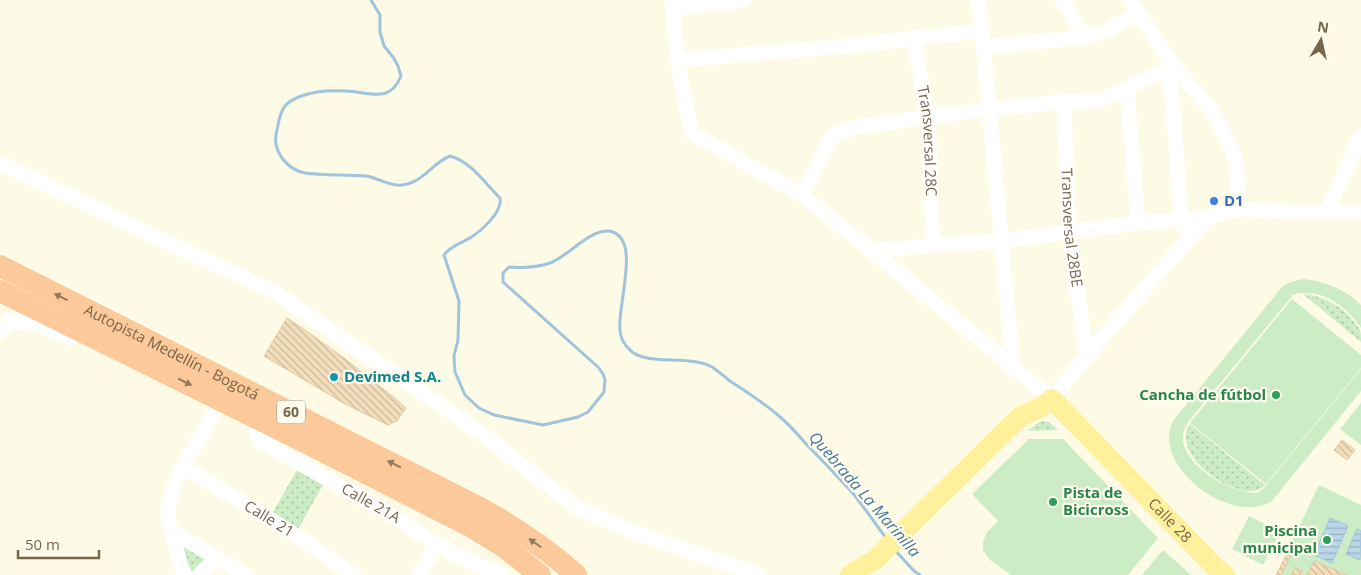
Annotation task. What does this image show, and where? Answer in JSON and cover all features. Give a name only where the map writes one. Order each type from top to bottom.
[{"type":"highway","name":"Autopista Medellín - Bogotá","points":[[0,266],[482,509],[511,526],[576,575]]},
{"type":"highway","name":"Autopista Medellín - Bogotá","points":[[0,291],[472,527],[503,546],[540,575]]},
{"type":"main road","points":[[850,575],[876,562],[920,514],[1022,416],[1040,408],[1052,399]]},
{"type":"main road","name":"Calle 28","points":[[1052,399],[1215,567],[1226,575]]},
{"type":"street","points":[[745,0],[673,4],[678,60],[693,134],[802,194],[1052,399],[1087,355],[1206,218]]},
{"type":"street","points":[[977,0],[982,31],[1013,367]]},
{"type":"street","points":[[1062,0],[1086,37]]},
{"type":"street","points":[[983,47],[1086,37],[1105,32],[1134,6],[1171,68],[1211,110],[1231,148],[1237,163],[1238,209]]},
{"type":"street","points":[[678,60],[846,46],[982,31]]},
{"type":"street","name":"Transversal 28C","points":[[914,38],[928,118],[933,245]]},
{"type":"street","points":[[802,194],[832,136],[855,127],[989,109],[1098,100],[1171,68]]},
{"type":"street","points":[[1171,68],[1181,215],[1185,231],[1181,248]]},
{"type":"street","points":[[1127,88],[1138,224]]},
{"type":"street","name":"Transversal 28BE","points":[[1064,102],[1069,232],[1087,355]]},
{"type":"street","points":[[1327,211],[1361,136]]},
{"type":"street","points":[[0,163],[273,291],[478,431],[576,507],[632,532],[759,575]]},
{"type":"street","points":[[872,251],[1000,241],[1138,224],[1206,218],[1238,209],[1311,213],[1327,211],[1341,213],[1361,212]]},
{"type":"street","points":[[0,332],[9,321],[25,322],[54,330],[128,365],[140,368],[150,365]]},
{"type":"street","points":[[185,575],[168,520],[168,508],[174,486],[220,400]]},
{"type":"street","name":"Calle 21A","points":[[259,419],[257,435],[260,441],[399,519],[416,533],[434,543],[474,564],[502,575]]},
{"type":"street","name":"Calle 21","points":[[184,466],[290,531],[354,575]]},
{"type":"street","points":[[171,531],[246,575]]},
{"type":"street","points":[[418,575],[430,557],[434,543]]},
{"type":"street","points":[[199,575],[217,558]]},
{"type":"green space","points":[[1303,279],[1334,287],[1355,299],[1361,305],[1361,328],[1348,313],[1332,300],[1313,293],[1293,295],[1188,422],[1183,433],[1183,443],[1187,453],[1203,471],[1223,484],[1243,491],[1259,492],[1361,369],[1361,391],[1272,501],[1255,507],[1236,506],[1216,498],[1198,487],[1183,472],[1173,455],[1169,438],[1173,421],[1282,287],[1288,283]]},
{"type":"green space","points":[[1303,294],[1328,301],[1350,316],[1360,330],[1361,342]]},
{"type":"green space","name":"Cancha de fútbol","points":[[1292,299],[1361,355],[1361,368],[1266,484],[1190,423]]},
{"type":"green space","points":[[1361,403],[1361,445],[1340,429]]},
{"type":"green space","points":[[1042,421],[1049,422],[1058,430],[1028,431]]},
{"type":"green space","points":[[1190,424],[1265,485],[1255,491],[1241,490],[1226,485],[1211,476],[1198,464],[1189,450],[1186,437]]},
{"type":"green space","name":"Pista de Bicicross","points":[[1029,439],[1063,439],[1158,538],[1128,575],[1011,575],[990,560],[983,550],[983,542],[987,532],[998,521],[972,494]]},
{"type":"green space","points":[[297,470],[323,485],[298,529],[272,514]]},
{"type":"green space","name":"Piscina municipal","points":[[1319,485],[1361,505],[1361,575],[1276,575]]},
{"type":"green space","points":[[1249,516],[1280,532],[1263,565],[1232,549]]},
{"type":"green space","points":[[176,537],[213,558],[189,575]]},
{"type":"green space","points":[[1163,550],[1191,575],[1142,575]]},
{"type":"water","points":[[1330,518],[1348,526],[1332,563],[1314,555]]},
{"type":"water","points":[[1357,529],[1361,531],[1360,560],[1346,554]]},
{"type":"building","name":"Devimed S.A.","points":[[287,318],[344,358],[406,408],[397,421],[388,425],[345,404],[264,356]]},
{"type":"building","points":[[1342,440],[1355,450],[1347,460],[1334,450]]},
{"type":"building","points":[[1293,543],[1297,545],[1281,575],[1276,575]]},
{"type":"building","points":[[1314,561],[1347,575],[1307,575]]},
{"type":"building","points":[[1295,568],[1303,571],[1301,575],[1291,575]]},
{"type":"waterway","name":"Quebrada La Marinilla","points":[[371,0],[380,15],[380,32],[384,46],[393,57],[401,76],[396,85],[391,90],[378,94],[329,91],[312,93],[295,99],[287,104],[281,112],[276,135],[277,148],[279,154],[288,164],[305,173],[366,176],[398,185],[416,181],[450,156],[471,168],[500,198],[495,215],[485,226],[470,238],[452,247],[444,255],[459,301],[458,340],[454,356],[455,372],[465,395],[479,408],[494,415],[543,425],[578,417],[588,412],[604,392],[605,380],[603,374],[598,367],[503,282],[503,273],[509,267],[530,267],[550,263],[597,233],[613,232],[621,239],[626,250],[620,325],[622,338],[628,348],[645,358],[691,361],[712,367],[761,402],[787,423],[850,490],[886,538]]},
{"type":"waterway","name":"Quebrada La Marinilla","points":[[894,549],[920,575]]},
{"type":"place","name":"D1","points":[[1214,201]]},
{"type":"place","name":"Devimed S.A.","points":[[334,377]]},
{"type":"place","name":"Cancha de fútbol","points":[[1276,395]]},
{"type":"place","name":"Pista de Bicicross","points":[[1053,502]]},
{"type":"place","name":"Piscina municipal","points":[[1327,540]]}]
